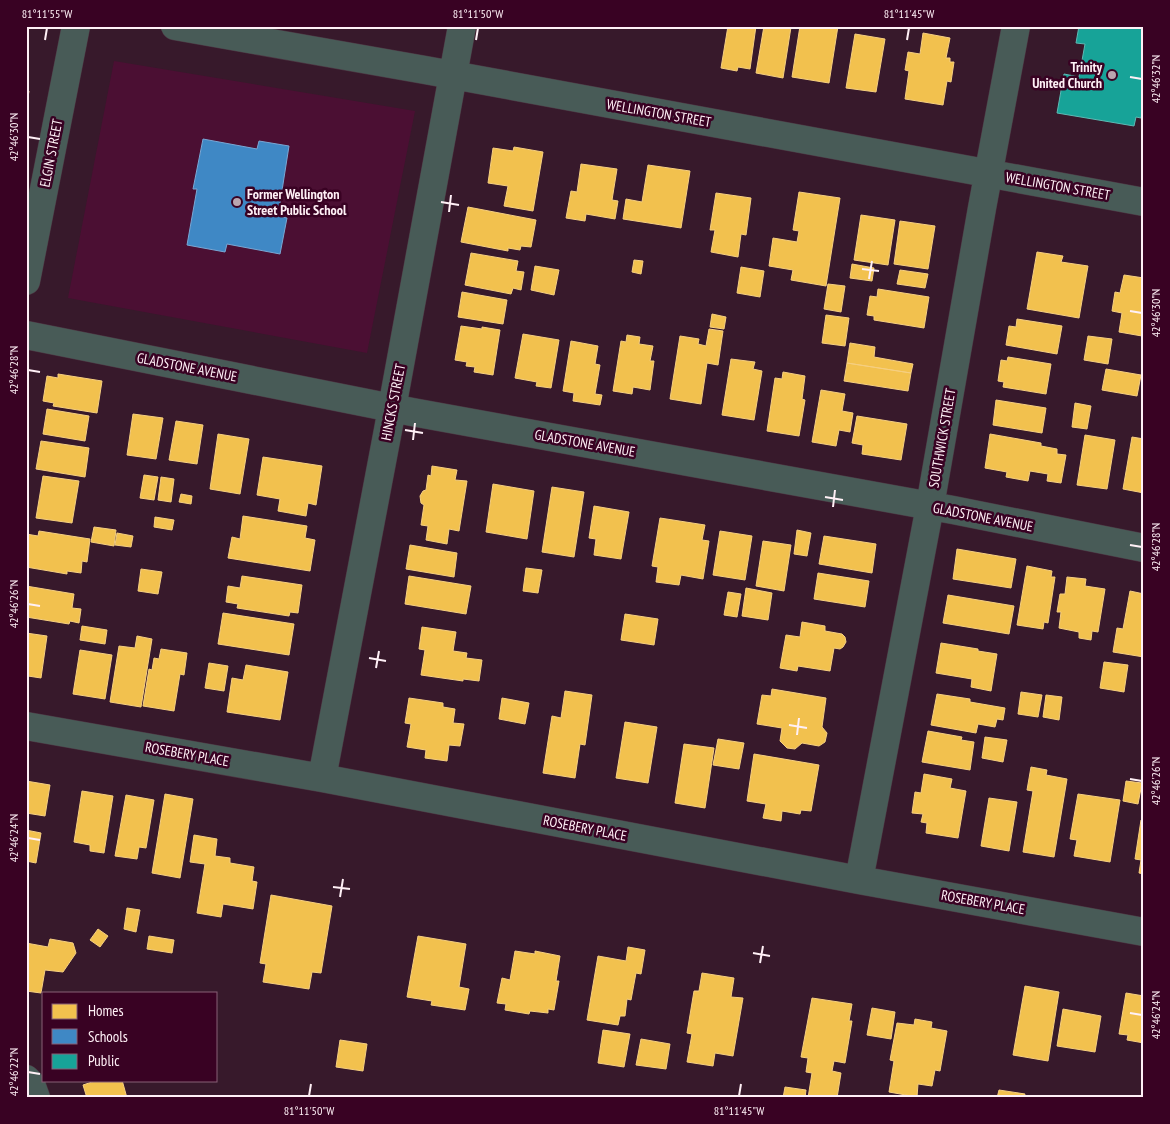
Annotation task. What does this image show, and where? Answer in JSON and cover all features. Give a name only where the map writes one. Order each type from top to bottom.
[{"type":"street","name":"ELGIN STREET","points":[[26,281],[76,26]]},
{"type":"street","name":"WELLINGTON STREET","points":[[175,26],[1144,202]]},
{"type":"street","name":"HINCKS STREET","points":[[322,778],[462,26]]},
{"type":"street","name":"SOUTHWICK STREET","points":[[859,880],[930,506],[1016,26]]},
{"type":"street","name":"GLADSTONE AVENUE","points":[[26,335],[392,408],[930,506],[1144,548]]},
{"type":"street","name":"ROSEBERY PLACE","points":[[26,726],[322,778],[1144,932]]},
{"type":"street","points":[[26,1079],[31,1084],[36,1098]]},
{"type":"shaded area","points":[[114,61],[415,111],[367,353],[68,298]]},
{"type":"building: Homes","points":[[728,26],[756,26],[750,69],[738,67],[737,71],[721,68]]},
{"type":"building: Homes","points":[[764,26],[791,27],[783,78],[756,73]]},
{"type":"building: Homes","points":[[800,26],[838,26],[829,83],[792,77]]},
{"type":"building: Homes","points":[[923,33],[950,38],[946,58],[950,58],[950,62],[954,62],[951,82],[947,81],[943,105],[905,99],[909,71],[905,70],[908,52],[920,54]]},
{"type":"building: Homes","points":[[855,34],[885,39],[876,92],[846,88]]},
{"type":"building: Homes","points":[[26,90],[29,91],[26,109]]},
{"type":"building: Homes","points":[[514,147],[543,152],[533,211],[504,206],[508,186],[488,183],[493,148],[513,151]]},
{"type":"building: Homes","points":[[581,164],[617,169],[612,200],[618,201],[615,219],[586,214],[585,221],[566,218],[571,191],[577,192]]},
{"type":"building: Homes","points":[[648,165],[690,171],[681,228],[623,219],[626,199],[642,202]]},
{"type":"building: Homes","points":[[799,192],[840,198],[826,286],[791,280],[793,270],[769,266],[773,238],[797,242],[799,231],[793,230]]},
{"type":"building: Homes","points":[[716,193],[751,198],[746,235],[741,234],[738,257],[711,252],[715,230],[710,230]]},
{"type":"building: Homes","points":[[468,207],[536,220],[531,247],[521,246],[520,250],[508,248],[508,251],[461,242]]},
{"type":"building: Homes","points":[[861,215],[895,220],[888,265],[854,260]]},
{"type":"building: Homes","points":[[900,221],[935,226],[928,269],[894,264]]},
{"type":"building: Homes","points":[[1037,252],[1063,256],[1061,262],[1088,266],[1079,318],[1027,309]]},
{"type":"building: Homes","points":[[471,253],[518,261],[516,271],[524,272],[521,290],[513,288],[511,294],[465,285]]},
{"type":"building: Homes","points":[[634,260],[643,261],[641,274],[632,272]]},
{"type":"building: Homes","points":[[852,264],[874,268],[872,281],[850,278]]},
{"type":"building: Homes","points":[[535,266],[559,270],[554,295],[531,290]]},
{"type":"building: Homes","points":[[741,267],[764,271],[760,297],[737,293]]},
{"type":"building: Homes","points":[[900,270],[928,274],[925,288],[897,284]]},
{"type":"building: Homes","points":[[1124,275],[1144,278],[1144,328],[1142,336],[1119,332],[1122,313],[1112,311],[1115,292],[1120,293]]},
{"type":"building: Homes","points":[[828,284],[845,286],[841,312],[824,309]]},
{"type":"building: Homes","points":[[878,289],[929,297],[924,328],[874,320],[874,316],[867,315],[870,296],[877,297]]},
{"type":"building: Homes","points":[[462,292],[507,300],[503,324],[458,317]]},
{"type":"building: Homes","points":[[712,314],[726,317],[724,329],[710,327]]},
{"type":"building: Homes","points":[[826,315],[849,318],[845,346],[822,343]]},
{"type":"building: Homes","points":[[1017,319],[1062,326],[1057,354],[1006,345],[1009,326],[1016,327]]},
{"type":"building: Homes","points":[[461,326],[500,330],[493,375],[474,372],[475,367],[466,366],[467,362],[455,360]]},
{"type":"building: Homes","points":[[709,329],[723,331],[718,365],[707,363],[701,404],[670,399],[680,336],[699,339],[698,344],[706,346]]},
{"type":"building: Homes","points":[[523,334],[559,340],[551,388],[536,386],[537,382],[515,378]]},
{"type":"building: Homes","points":[[627,335],[640,337],[639,344],[653,346],[650,361],[654,361],[650,390],[633,387],[632,394],[613,391],[621,341],[626,342]]},
{"type":"building: Homes","points":[[1088,336],[1112,339],[1108,364],[1084,360]]},
{"type":"building: Homes","points":[[571,341],[598,346],[595,364],[600,365],[595,394],[602,395],[600,405],[573,401],[574,393],[563,391]]},
{"type":"building: Homes","points":[[850,343],[875,347],[874,357],[913,364],[911,373],[847,363]]},
{"type":"building: Homes","points":[[1008,357],[1051,364],[1046,394],[1003,387],[1004,382],[998,381],[1001,360],[1007,361]]},
{"type":"building: Homes","points":[[731,359],[755,362],[753,369],[762,371],[754,420],[722,415]]},
{"type":"building: Homes","points":[[847,363],[911,373],[908,391],[844,381]]},
{"type":"building: Homes","points":[[1106,369],[1141,375],[1137,396],[1102,390]]},
{"type":"building: Homes","points":[[783,372],[805,376],[802,399],[805,400],[799,436],[767,431],[775,378],[782,379]]},
{"type":"building: Homes","points":[[58,374],[102,381],[97,413],[53,406],[54,403],[43,401],[47,376],[58,378]]},
{"type":"building: Homes","points":[[821,390],[845,394],[842,411],[853,413],[850,432],[839,430],[836,446],[812,442]]},
{"type":"building: Homes","points":[[996,400],[1046,408],[1042,433],[993,425]]},
{"type":"building: Homes","points":[[1075,403],[1091,406],[1087,429],[1072,427]]},
{"type":"building: Homes","points":[[47,409],[89,416],[85,441],[43,434]]},
{"type":"building: Homes","points":[[133,414],[163,418],[156,459],[127,455]]},
{"type":"building: Homes","points":[[857,416],[907,424],[901,460],[862,454],[863,445],[852,443]]},
{"type":"building: Homes","points":[[176,421],[203,425],[197,464],[169,460]]},
{"type":"building: Homes","points":[[218,434],[249,439],[240,494],[210,489]]},
{"type":"building: Homes","points":[[990,434],[1041,443],[1041,446],[1057,449],[1057,454],[1066,455],[1061,483],[1047,481],[1048,474],[1030,471],[1028,481],[1006,477],[1007,472],[985,468]]},
{"type":"building: Homes","points":[[1085,435],[1115,440],[1107,489],[1077,485]]},
{"type":"building: Homes","points":[[1132,437],[1144,439],[1144,493],[1123,489]]},
{"type":"building: Homes","points":[[41,441],[89,448],[85,477],[36,469]]},
{"type":"building: Homes","points":[[263,457],[322,466],[316,505],[308,503],[306,516],[278,511],[280,499],[257,495]]},
{"type":"building: Homes","points":[[432,466],[457,470],[455,480],[467,481],[459,531],[449,529],[447,544],[426,540],[428,526],[421,525],[424,505],[421,503],[420,496],[426,490],[428,475],[431,476]]},
{"type":"building: Homes","points":[[144,475],[158,477],[154,500],[140,498]]},
{"type":"building: Homes","points":[[43,476],[79,481],[72,523],[36,518]]},
{"type":"building: Homes","points":[[161,477],[174,479],[171,502],[158,500]]},
{"type":"building: Homes","points":[[493,484],[534,491],[527,539],[486,532]]},
{"type":"building: Homes","points":[[552,487],[584,492],[574,557],[542,552]]},
{"type":"building: Homes","points":[[181,494],[192,496],[191,504],[179,502]]},
{"type":"building: Homes","points":[[594,506],[629,512],[621,559],[594,555],[596,539],[589,538]]},
{"type":"building: Homes","points":[[243,516],[307,526],[305,538],[315,540],[310,571],[228,558],[232,537],[240,539]]},
{"type":"building: Homes","points":[[155,517],[174,520],[172,530],[154,527]]},
{"type":"building: Homes","points":[[660,518],[705,525],[702,540],[709,541],[703,579],[681,575],[679,585],[656,582],[658,567],[652,566]]},
{"type":"building: Homes","points":[[94,527],[116,530],[114,546],[91,542]]},
{"type":"building: Homes","points":[[797,530],[811,533],[807,556],[794,554]]},
{"type":"building: Homes","points":[[39,531],[90,539],[87,562],[82,561],[81,573],[67,571],[67,574],[26,567],[26,534],[38,536]]},
{"type":"building: Homes","points":[[720,531],[752,536],[745,580],[713,575]]},
{"type":"building: Homes","points":[[117,533],[133,536],[131,547],[115,545]]},
{"type":"building: Homes","points":[[824,536],[876,544],[872,573],[819,564]]},
{"type":"building: Homes","points":[[763,541],[791,545],[784,591],[756,586]]},
{"type":"building: Homes","points":[[410,545],[457,553],[454,577],[406,569]]},
{"type":"building: Homes","points":[[957,549],[1016,559],[1011,588],[953,579]]},
{"type":"building: Homes","points":[[1027,566],[1052,571],[1051,577],[1055,577],[1048,623],[1044,622],[1043,629],[1017,625]]},
{"type":"building: Homes","points":[[526,568],[542,570],[538,593],[523,591]]},
{"type":"building: Homes","points":[[141,569],[162,572],[158,594],[138,591]]},
{"type":"building: Homes","points":[[818,573],[869,581],[865,607],[814,599]]},
{"type":"building: Homes","points":[[242,576],[302,585],[298,613],[290,612],[289,616],[237,608],[238,604],[226,602],[228,586],[240,588]]},
{"type":"building: Homes","points":[[409,576],[471,586],[466,614],[405,604]]},
{"type":"building: Homes","points":[[1067,577],[1086,579],[1085,586],[1105,589],[1098,632],[1092,631],[1091,640],[1079,638],[1079,632],[1059,628],[1061,612],[1057,612],[1060,594],[1065,594]]},
{"type":"building: Homes","points":[[26,586],[74,594],[72,608],[81,609],[79,623],[70,621],[69,624],[26,617]]},
{"type":"building: Homes","points":[[746,588],[772,593],[768,620],[742,616]]},
{"type":"building: Homes","points":[[1130,591],[1144,594],[1144,657],[1113,652],[1117,628],[1123,629]]},
{"type":"building: Homes","points":[[728,592],[741,594],[737,617],[724,615]]},
{"type":"building: Homes","points":[[948,595],[1014,606],[1009,634],[943,623]]},
{"type":"building: Homes","points":[[223,613],[294,624],[289,655],[218,644]]},
{"type":"building: Homes","points":[[625,614],[658,619],[654,645],[621,640]]},
{"type":"building: Homes","points":[[802,622],[825,626],[825,631],[842,634],[845,637],[846,642],[843,647],[840,649],[834,648],[830,671],[798,666],[797,671],[780,668],[786,635],[800,637]]},
{"type":"building: Homes","points":[[82,626],[107,630],[105,644],[80,640]]},
{"type":"building: Homes","points":[[422,627],[456,632],[453,651],[467,653],[466,658],[482,660],[479,681],[463,679],[463,681],[421,675],[425,650],[419,649]]},
{"type":"building: Homes","points":[[26,633],[47,636],[41,678],[28,676],[27,682],[26,682]]},
{"type":"building: Homes","points":[[137,636],[152,639],[141,707],[110,702],[119,646],[135,648]]},
{"type":"building: Homes","points":[[941,643],[997,654],[991,691],[971,687],[972,679],[936,673]]},
{"type":"building: Homes","points":[[161,649],[187,653],[184,675],[180,674],[174,711],[143,706],[149,669],[152,670],[154,658],[159,659]]},
{"type":"building: Homes","points":[[80,650],[112,655],[105,699],[73,694]]},
{"type":"building: Homes","points":[[1104,662],[1128,665],[1124,692],[1100,688]]},
{"type":"building: Homes","points":[[209,663],[228,666],[224,691],[205,688]]},
{"type":"building: Homes","points":[[246,665],[288,672],[280,720],[227,712],[232,678],[243,680]]},
{"type":"building: Homes","points":[[772,689],[826,698],[822,727],[827,733],[825,742],[819,746],[802,743],[795,749],[787,748],[780,741],[782,728],[757,724],[762,695],[771,696]]},
{"type":"building: Homes","points":[[565,691],[592,695],[585,745],[580,744],[575,778],[543,773],[552,716],[561,718]]},
{"type":"building: Homes","points":[[1021,692],[1042,695],[1038,717],[1018,714]]},
{"type":"building: Homes","points":[[937,694],[970,699],[970,702],[1005,708],[1003,720],[997,719],[995,727],[978,724],[976,733],[931,725]]},
{"type":"building: Homes","points":[[1046,695],[1062,697],[1059,720],[1043,717]]},
{"type":"building: Homes","points":[[409,698],[443,703],[443,707],[455,709],[453,723],[464,724],[460,746],[449,745],[447,761],[425,758],[426,750],[407,747],[411,724],[405,723]]},
{"type":"building: Homes","points":[[502,698],[529,703],[525,724],[499,719]]},
{"type":"building: Homes","points":[[625,722],[657,727],[648,783],[616,778]]},
{"type":"building: Homes","points":[[928,731],[962,737],[961,740],[974,742],[970,770],[922,762]]},
{"type":"building: Homes","points":[[985,737],[1007,740],[1003,762],[982,758]]},
{"type":"building: Homes","points":[[718,739],[744,743],[739,769],[713,765]]},
{"type":"building: Homes","points":[[684,744],[714,748],[705,808],[675,803]]},
{"type":"building: Homes","points":[[754,754],[819,765],[811,811],[801,810],[800,814],[782,811],[781,821],[763,818],[766,804],[747,801]]},
{"type":"building: Homes","points":[[1031,767],[1047,770],[1046,775],[1067,779],[1054,857],[1023,852],[1033,791],[1027,790]]},
{"type":"building: Homes","points":[[924,774],[952,779],[950,788],[966,791],[958,838],[926,833],[927,823],[921,822],[923,814],[912,813],[915,792],[921,793]]},
{"type":"building: Homes","points":[[26,781],[50,785],[45,816],[26,813]]},
{"type":"building: Homes","points":[[1126,781],[1142,783],[1138,804],[1123,801]]},
{"type":"building: Homes","points":[[82,791],[113,796],[104,853],[90,851],[90,845],[74,842]]},
{"type":"building: Homes","points":[[165,794],[193,799],[180,878],[152,873]]},
{"type":"building: Homes","points":[[1078,794],[1120,800],[1110,862],[1074,856],[1077,840],[1070,839]]},
{"type":"building: Homes","points":[[126,795],[154,800],[146,848],[139,847],[137,859],[115,856]]},
{"type":"building: Homes","points":[[989,798],[1017,802],[1009,851],[981,846]]},
{"type":"building: Homes","points":[[1141,820],[1144,821],[1144,874],[1139,873],[1141,860],[1135,859]]},
{"type":"building: Homes","points":[[26,830],[41,833],[36,863],[26,861]]},
{"type":"building: Homes","points":[[194,835],[217,839],[215,856],[230,858],[230,863],[254,867],[252,881],[257,882],[253,909],[223,904],[221,917],[197,913],[205,864],[190,862]]},
{"type":"building: Homes","points":[[271,895],[332,906],[321,973],[312,972],[309,989],[263,982],[266,964],[260,963]]},
{"type":"building: Homes","points":[[127,908],[140,910],[136,932],[124,929]]},
{"type":"building: Homes","points":[[98,929],[108,936],[100,947],[90,940]]},
{"type":"building: Homes","points":[[149,936],[174,940],[172,953],[147,949]]},
{"type":"building: Homes","points":[[418,936],[466,944],[459,987],[469,989],[465,1010],[431,1005],[432,1001],[407,997]]},
{"type":"building: Homes","points":[[50,939],[73,943],[76,953],[63,972],[45,970],[41,993],[26,991],[26,943],[48,947]]},
{"type":"building: Homes","points":[[628,947],[645,950],[641,974],[636,973],[631,1000],[627,999],[625,1016],[620,1016],[618,1025],[587,1020],[598,956],[626,961]]},
{"type":"building: Homes","points":[[515,951],[535,954],[535,951],[560,956],[556,981],[559,981],[554,1010],[548,1009],[548,1013],[530,1011],[529,1014],[505,1010],[506,1004],[497,1003],[502,978],[510,980]]},
{"type":"building: Homes","points":[[702,973],[734,978],[731,997],[743,998],[733,1056],[715,1053],[713,1066],[687,1062],[692,1034],[687,1033],[694,991],[699,991]]},
{"type":"building: Homes","points":[[1025,986],[1059,992],[1048,1061],[1013,1055]]},
{"type":"building: Homes","points":[[1126,993],[1144,996],[1144,1043],[1127,1040],[1128,1035],[1119,1034]]},
{"type":"building: Homes","points":[[812,998],[852,1004],[849,1021],[852,1021],[845,1063],[834,1061],[832,1071],[841,1073],[837,1098],[808,1098],[812,1073],[806,1072],[808,1058],[801,1057]]},
{"type":"building: Homes","points":[[872,1008],[895,1012],[891,1039],[867,1035]]},
{"type":"building: Homes","points":[[1063,1009],[1101,1016],[1095,1052],[1057,1046]]},
{"type":"building: Homes","points":[[915,1019],[932,1022],[931,1028],[947,1031],[940,1071],[935,1070],[932,1086],[918,1084],[917,1097],[889,1092],[894,1061],[890,1060],[897,1023],[914,1025]]},
{"type":"building: Homes","points":[[603,1030],[630,1034],[624,1067],[598,1063]]},
{"type":"building: Homes","points":[[641,1039],[670,1044],[666,1069],[636,1065]]},
{"type":"building: Homes","points":[[340,1040],[367,1044],[363,1071],[336,1067]]},
{"type":"building: Homes","points":[[92,1082],[123,1082],[127,1098],[87,1098],[83,1085]]},
{"type":"building: Homes","points":[[785,1087],[806,1090],[805,1098],[783,1098]]},
{"type":"building: Homes","points":[[999,1090],[1025,1094],[1024,1098],[997,1098]]},
{"type":"building: Schools","name":"Former Wellington Street Public School","points":[[203,139],[257,149],[259,141],[289,146],[278,216],[287,218],[280,254],[227,244],[225,252],[187,245],[197,189],[193,189]]},
{"type":"building: Public","name":"Trinity United Church","points":[[1079,26],[1144,26],[1144,102],[1141,118],[1136,117],[1134,126],[1057,113],[1064,74],[1079,77],[1085,44],[1076,43]]},
{"type":"place","name":"Trinity United Church","points":[[1112,75]]},
{"type":"place","name":"Former Wellington Street Public School","points":[[237,202]]}]
